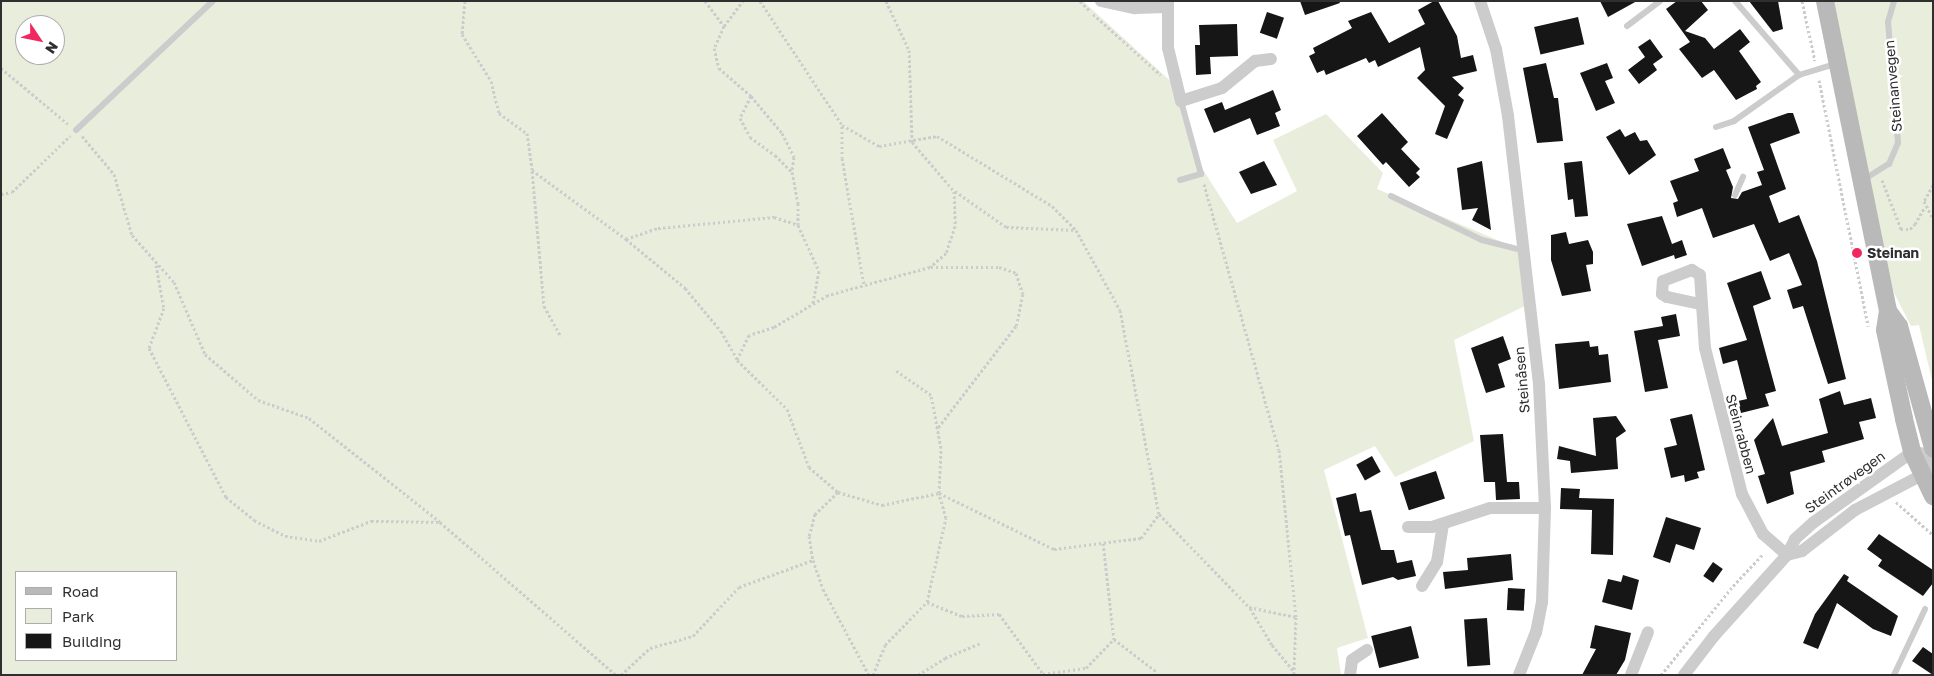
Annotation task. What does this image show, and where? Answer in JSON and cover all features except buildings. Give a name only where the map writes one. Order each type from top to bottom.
[{"type":"main road","points":[[1825,1],[1859,181],[1888,311],[1885,330],[1912,452],[1933,496]]},
{"type":"main road","points":[[1888,311],[1900,326],[1933,448]]},
{"type":"street","points":[[1100,1],[1135,8],[1168,4],[1168,48],[1181,101],[1222,88],[1255,62],[1271,59]]},
{"type":"street","name":"Steinåsen","points":[[1480,1],[1503,83],[1521,250],[1539,385],[1545,508],[1542,602],[1536,632],[1518,675]]},
{"type":"street","name":"Steinrabben","points":[[1700,304],[1717,403],[1742,494],[1763,534],[1787,556]]},
{"type":"street","points":[[1912,452],[1933,455]]},
{"type":"street","name":"Steintrøvegen","points":[[1684,675],[1720,629],[1787,556],[1796,539],[1814,522],[1912,452]]},
{"type":"street","name":"Steintrøvegen","points":[[1787,556],[1802,551],[1855,510],[1922,475],[1933,460]]},
{"type":"street","points":[[1408,526],[1443,524],[1490,508],[1545,508]]},
{"type":"street","points":[[1422,586],[1437,562],[1443,524]]},
{"type":"street","points":[[1631,675],[1648,632]]},
{"type":"street","points":[[1350,675],[1352,660],[1367,650]]},
{"type":"lane","points":[[76,130],[213,1]]},
{"type":"lane","points":[[1627,26],[1660,1]]},
{"type":"lane","points":[[1735,1],[1800,75]]},
{"type":"lane","name":"Steinanvegen","points":[[1859,181],[1879,172],[1892,160],[1898,143],[1888,22],[1894,1]]},
{"type":"lane","points":[[1716,127],[1734,121],[1800,75],[1837,64]]},
{"type":"lane","points":[[1180,180],[1202,174],[1181,101]]},
{"type":"lane","points":[[1735,195],[1743,177]]},
{"type":"lane","points":[[1391,196],[1482,240],[1521,250]]},
{"type":"lane","points":[[1894,675],[1925,609]]},
{"type":"path","points":[[466,1],[462,34],[491,82],[499,113],[527,133],[544,306],[561,337]]},
{"type":"path","points":[[705,1],[724,26]]},
{"type":"path","points":[[743,1],[724,26],[714,48],[719,68],[751,96],[782,133],[794,157],[792,172],[798,203],[798,225],[819,271],[812,302]]},
{"type":"path","points":[[760,1],[842,125],[879,146],[912,142],[937,136],[1052,206],[1076,230],[1120,310],[1159,514],[1249,608],[1272,645],[1294,673]]},
{"type":"path","points":[[886,1],[909,50],[912,142],[954,191],[1006,227],[1076,230]]},
{"type":"path","points":[[1080,1],[1143,61],[1177,87]]},
{"type":"path","points":[[1802,1],[1869,330]]},
{"type":"path","points":[[1,68],[76,130],[114,174],[132,235],[156,265],[174,282],[206,354],[258,400],[309,418],[440,522],[616,675]]},
{"type":"path","points":[[751,96],[740,118],[750,137],[775,155],[792,172]]},
{"type":"path","points":[[842,125],[842,158],[864,285]]},
{"type":"path","points":[[1,194],[12,192],[76,130]]},
{"type":"path","points":[[532,170],[626,239],[685,288],[721,331],[737,360],[787,409],[809,467],[838,492],[882,505],[939,493],[1054,549],[1141,538],[1159,514]]},
{"type":"path","points":[[1879,172],[1901,229],[1910,229],[1915,224],[1925,207],[1926,194],[1933,185]]},
{"type":"path","points":[[1202,174],[1279,450],[1296,617],[1294,673]]},
{"type":"path","points":[[930,267],[946,252],[955,226],[954,191]]},
{"type":"path","points":[[1925,207],[1933,219]]},
{"type":"path","points":[[626,239],[658,228],[774,217],[798,225]]},
{"type":"path","points":[[156,265],[164,308],[149,348],[226,497],[254,520],[285,536],[319,541],[370,521],[440,522]]},
{"type":"path","points":[[737,360],[749,335],[774,327],[812,302],[864,285],[930,267],[999,267],[1016,273],[1023,294],[1016,326],[937,429]]},
{"type":"path","points":[[871,675],[885,645],[927,602],[946,518],[939,493],[941,448],[931,395],[894,369]]},
{"type":"path","points":[[838,492],[815,514],[809,536],[813,560],[823,589],[871,675]]},
{"type":"path","points":[[1893,499],[1933,535]]},
{"type":"path","points":[[1103,543],[1114,639],[1157,672]]},
{"type":"path","points":[[621,675],[650,648],[693,636],[739,587],[813,560]]},
{"type":"path","points":[[927,602],[962,616],[999,614],[1043,674],[1086,668],[1114,639]]},
{"type":"path","points":[[1249,608],[1296,617]]},
{"type":"path","points":[[918,675],[945,658],[981,643]]},
{"type":"green space","points":[[1,1],[1083,1],[1177,87],[1198,162],[1237,223],[1297,191],[1273,140],[1326,114],[1383,173],[1377,189],[1521,250],[1529,304],[1454,340],[1474,441],[1395,477],[1375,446],[1324,470],[1368,638],[1337,648],[1341,675],[1,675]]},
{"type":"green space","points":[[1824,1],[1933,1],[1933,385],[1919,325],[1911,326],[1894,293]]},
{"type":"place","name":"Steinan","points":[[1857,253]]}]
